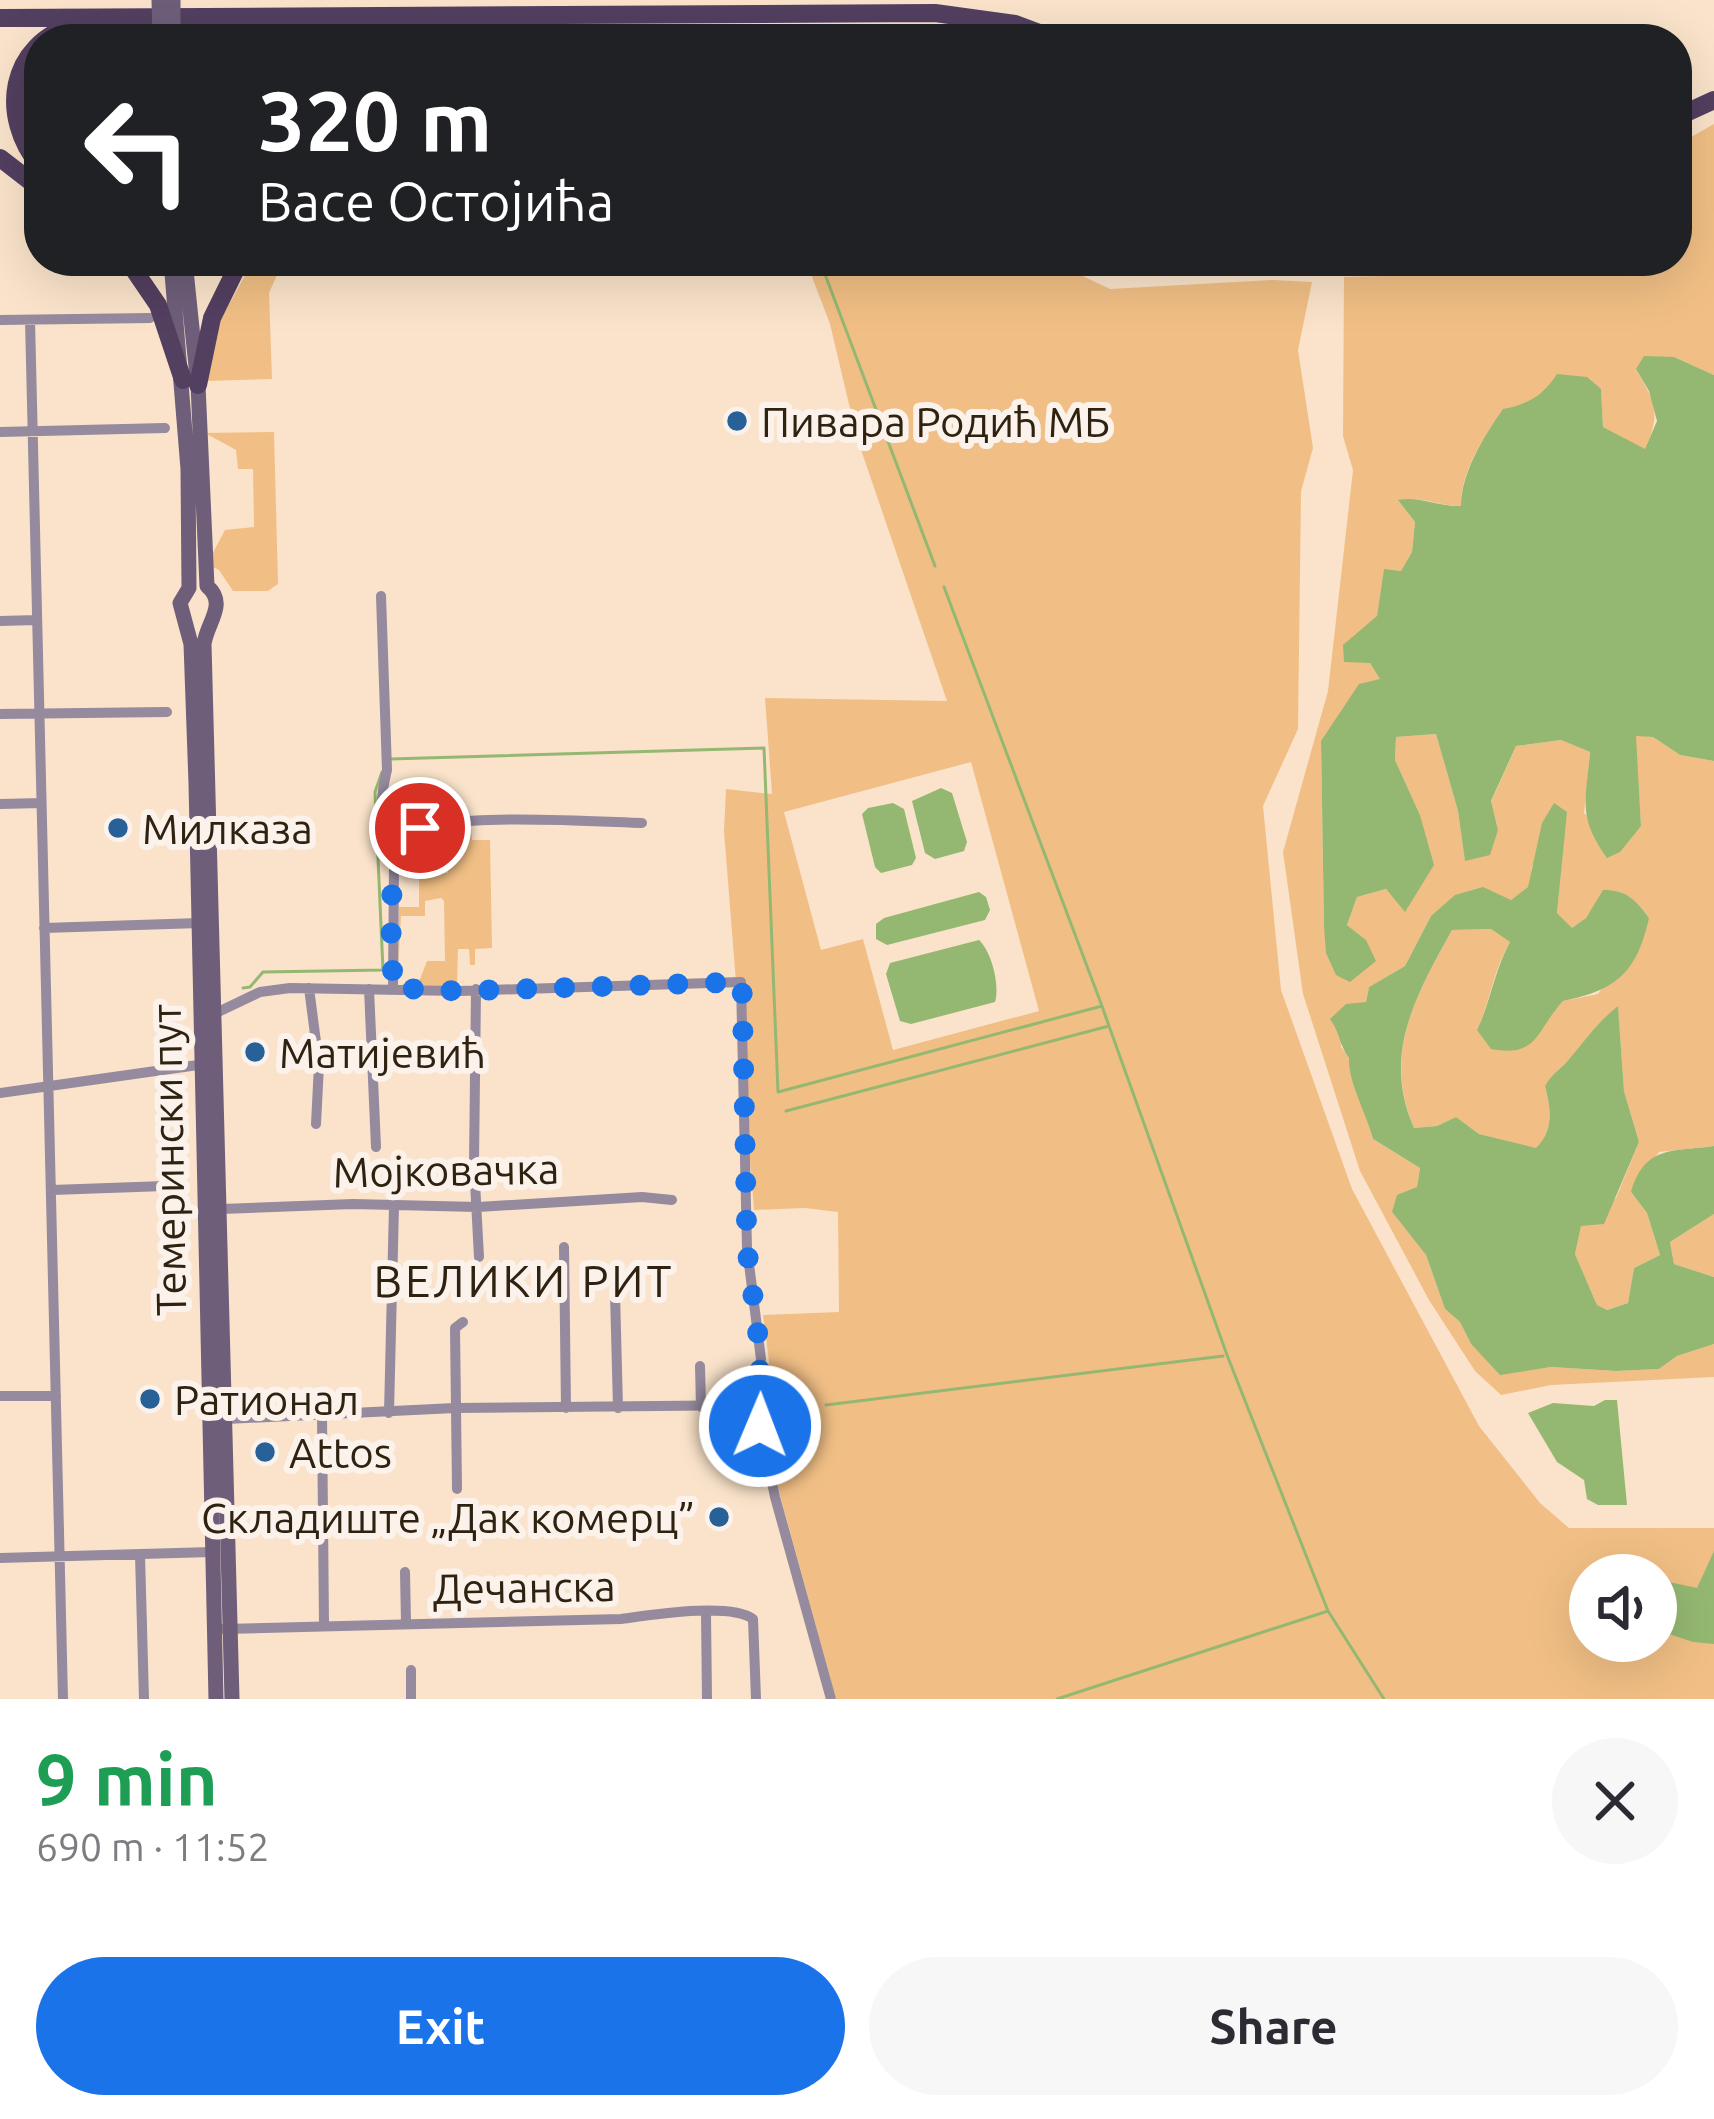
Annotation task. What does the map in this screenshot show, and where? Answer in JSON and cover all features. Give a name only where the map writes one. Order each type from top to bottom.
[{"type":"main road","points":[[0,18],[934,13],[1015,24]]},
{"type":"main road","points":[[514,24],[570,15]]},
{"type":"main road","points":[[238,17],[258,24]]},
{"type":"main road","points":[[80,24],[98,18]]},
{"type":"main road","points":[[24,50],[8,74],[3,106],[8,129],[24,152]]},
{"type":"main road","points":[[0,158],[24,176]]},
{"type":"main road","points":[[138,276],[158,305],[190,383]]},
{"type":"main road","points":[[173,276],[190,383]]},
{"type":"main road","points":[[186,276],[198,587],[181,603],[187,619],[198,624],[210,620],[217,610],[217,600],[198,587]]},
{"type":"main road","points":[[190,383],[232,276]]},
{"type":"main road","name":"Темерински пут","points":[[187,619],[200,923],[221,1209],[226,1420],[216,1699]]},
{"type":"main road","name":"Темерински пут","points":[[210,620],[204,649],[215,1013],[209,1064],[212,1552],[232,1699]]},
{"type":"street","points":[[0,320],[150,318]]},
{"type":"street","points":[[30,320],[63,1699]]},
{"type":"street","points":[[0,432],[165,428]]},
{"type":"street","points":[[381,596],[386,764],[380,796],[383,829],[394,865]]},
{"type":"street","points":[[0,621],[37,620]]},
{"type":"street","points":[[0,714],[167,712]]},
{"type":"street","points":[[0,804],[40,803]]},
{"type":"street","points":[[393,988],[394,865],[411,833],[435,825],[497,821],[642,823]]},
{"type":"street","points":[[44,928],[200,923]]},
{"type":"street","points":[[215,1013],[260,992],[309,988],[742,982],[747,1249],[761,1359],[756,1405],[780,1516],[831,1699]]},
{"type":"street","points":[[309,988],[319,1065],[316,1124]]},
{"type":"street","points":[[369,989],[376,1148]]},
{"type":"street","points":[[476,989],[474,1164],[479,1258]]},
{"type":"street","points":[[0,1093],[209,1064]]},
{"type":"street","points":[[52,1190],[165,1186]]},
{"type":"street","name":"Мојковачка","points":[[221,1209],[672,1200]]},
{"type":"street","points":[[389,1413],[394,1206]]},
{"type":"street","points":[[564,1247],[566,1408]]},
{"type":"street","points":[[615,1293],[618,1408]]},
{"type":"street","points":[[457,1489],[455,1328],[464,1322]]},
{"type":"street","points":[[700,1366],[701,1407]]},
{"type":"street","points":[[0,1396],[56,1396]]},
{"type":"street","points":[[226,1420],[455,1408],[756,1405]]},
{"type":"street","points":[[322,1414],[324,1624]]},
{"type":"street","points":[[0,1558],[212,1552]]},
{"type":"street","points":[[140,1555],[144,1699]]},
{"type":"street","points":[[405,1572],[406,1623]]},
{"type":"street","points":[[706,1613],[707,1699]]},
{"type":"street","name":"Дечанска","points":[[222,1629],[743,1613],[753,1619],[756,1699]]},
{"type":"street","points":[[411,1670],[411,1699]]},
{"type":"shaded area","points":[[1714,124],[1714,375],[1674,357],[1636,369],[1654,408],[1645,450],[1603,427],[1601,390],[1548,388],[1528,404],[1503,410],[1469,468],[1461,506],[1399,501],[1415,522],[1412,552],[1401,571],[1384,570],[1370,663],[1381,679],[1321,741],[1324,926],[1366,940],[1347,925],[1357,897],[1386,889],[1405,911],[1420,815],[1395,760],[1396,737],[1436,734],[1458,811],[1465,860],[1498,830],[1491,802],[1516,746],[1561,740],[1590,752],[1584,814],[1641,826],[1635,735],[1653,737],[1680,755],[1714,761],[1714,1146],[1659,1152],[1631,1192],[1647,1213],[1660,1255],[1634,1268],[1628,1303],[1606,1310],[1597,1305],[1575,1254],[1581,1225],[1616,1198],[1639,1142],[1624,1091],[1618,1008],[1545,1086],[1550,1119],[1536,1149],[1479,1134],[1456,1117],[1437,1126],[1414,1128],[1401,1074],[1402,1049],[1416,1001],[1452,930],[1491,929],[1510,942],[1477,1030],[1598,994],[1649,918],[1635,901],[1619,892],[1603,891],[1586,918],[1571,929],[1557,913],[1564,837],[1532,866],[1529,887],[1511,900],[1431,916],[1405,966],[1369,987],[1366,1002],[1341,1034],[1341,1047],[1349,1058],[1373,1139],[1420,1168],[1417,1187],[1392,1212],[1426,1255],[1445,1309],[1500,1374],[1551,1367],[1659,1369],[1677,1356],[1714,1344],[1714,1377],[1551,1385],[1501,1395],[1475,1371],[1429,1300],[1360,1171],[1303,994],[1283,852],[1328,691],[1353,470],[1343,436],[1344,277],[1692,276],[1692,136]]},
{"type":"shaded area","points":[[245,276],[276,276],[269,293],[272,379],[207,381],[215,330]]},
{"type":"shaded area","points":[[812,276],[1083,276],[1110,289],[1312,282],[1298,350],[1313,448],[1301,491],[1298,729],[1263,806],[1281,990],[1352,1189],[1479,1426],[1540,1503],[1569,1528],[1714,1528],[1714,1699],[836,1699],[780,1495],[764,1411],[769,1361],[763,1315],[839,1312],[838,1212],[754,1210],[724,831],[726,789],[772,794],[765,698],[947,701],[857,438],[830,324]],"holes":[[[971,762],[1039,1011],[893,1050],[863,939],[821,950],[784,812]]]},
{"type":"shaded area","points":[[1644,356],[1674,357],[1714,375],[1714,761],[1680,755],[1653,737],[1636,736],[1641,826],[1620,852],[1607,858],[1587,819],[1590,752],[1561,740],[1516,746],[1491,801],[1498,830],[1490,855],[1465,861],[1458,811],[1436,734],[1396,737],[1395,760],[1420,815],[1434,865],[1405,912],[1386,889],[1357,897],[1347,925],[1366,940],[1376,961],[1350,982],[1336,975],[1326,953],[1321,741],[1359,684],[1380,679],[1370,663],[1344,662],[1343,645],[1377,616],[1384,569],[1401,571],[1412,552],[1415,522],[1398,500],[1461,506],[1469,468],[1503,409],[1534,398],[1557,374],[1587,377],[1601,389],[1603,427],[1645,449],[1657,421],[1649,391],[1636,369]]},
{"type":"shaded area","points":[[274,432],[278,584],[268,591],[233,591],[219,570],[207,564],[225,530],[254,527],[253,469],[238,469],[236,450],[205,433]]},
{"type":"shaded area","points":[[941,788],[952,793],[967,842],[964,851],[935,859],[925,853],[912,801]]},
{"type":"shaded area","points":[[893,803],[904,809],[916,858],[912,865],[881,873],[875,867],[862,814],[868,808]]},
{"type":"shaded area","points":[[1554,803],[1567,812],[1557,913],[1572,928],[1586,918],[1603,890],[1624,894],[1649,918],[1638,952],[1622,976],[1598,991],[1563,1001],[1535,1039],[1507,1051],[1491,1049],[1477,1030],[1510,942],[1491,929],[1452,930],[1408,1025],[1401,1074],[1405,1101],[1414,1128],[1437,1126],[1456,1117],[1479,1134],[1536,1148],[1550,1119],[1545,1086],[1618,1006],[1624,1091],[1639,1142],[1604,1224],[1581,1226],[1575,1254],[1597,1305],[1607,1310],[1628,1303],[1634,1268],[1660,1255],[1647,1213],[1631,1192],[1644,1166],[1662,1154],[1714,1146],[1714,1214],[1670,1242],[1674,1264],[1714,1277],[1714,1344],[1677,1356],[1659,1369],[1551,1367],[1500,1375],[1445,1309],[1426,1255],[1392,1212],[1397,1195],[1417,1187],[1420,1168],[1373,1139],[1349,1058],[1330,1019],[1346,1004],[1366,1002],[1369,987],[1405,966],[1431,916],[1455,895],[1483,887],[1511,900],[1528,887],[1542,823]]},
{"type":"shaded area","points":[[471,828],[472,840],[490,840],[492,948],[475,949],[475,965],[470,965],[469,949],[458,949],[457,986],[401,985],[420,979],[427,961],[445,961],[441,898],[425,901],[425,916],[401,916],[398,972],[399,907],[419,907],[419,873],[448,873],[448,845],[426,844],[425,836]]},
{"type":"shaded area","points":[[979,892],[990,910],[985,920],[887,945],[876,939],[876,924],[884,918]]},
{"type":"shaded area","points":[[979,940],[994,969],[995,1002],[911,1024],[900,1021],[886,974],[890,963]]},
{"type":"shaded area","points":[[1714,1214],[1714,1277],[1674,1264],[1670,1242]]},
{"type":"shaded area","points":[[1617,1400],[1627,1505],[1598,1505],[1587,1499],[1584,1480],[1557,1462],[1528,1413],[1553,1403],[1594,1406]]},
{"type":"shaded area","points":[[1714,1551],[1714,1644],[1677,1637],[1677,1584],[1697,1588]]},
{"type":"waterway","points":[[826,276],[935,566]]},
{"type":"waterway","points":[[944,587],[1102,1006]]},
{"type":"waterway","points":[[390,759],[764,748],[778,1092],[1102,1006],[1109,1026]]},
{"type":"waterway","points":[[243,988],[263,972],[383,970],[375,792],[382,772]]},
{"type":"waterway","points":[[786,1111],[1109,1026],[1227,1355],[1328,1611],[1384,1699]]},
{"type":"waterway","points":[[826,1405],[1223,1356]]},
{"type":"waterway","points":[[1057,1699],[1328,1611]]},
{"type":"place","name":"Пивара Родић МБ","points":[[737,421]]},
{"type":"place","name":"Милказа","points":[[118,828]]},
{"type":"place","name":"Матијевић","points":[[255,1052]]},
{"type":"place","name":"Ратионал","points":[[150,1399]]},
{"type":"place","name":"Attos","points":[[265,1452]]},
{"type":"place","name":"Складиште „Дак комерц”","points":[[719,1517]]},
{"type":"district","name":"ВЕЛИКИ РИТ","points":[[524,1280]]},
{"type":"route","points":[[420,828],[405,839],[394,865],[393,988],[459,991],[742,982],[747,1249],[761,1359],[756,1405],[760,1426]]}]
